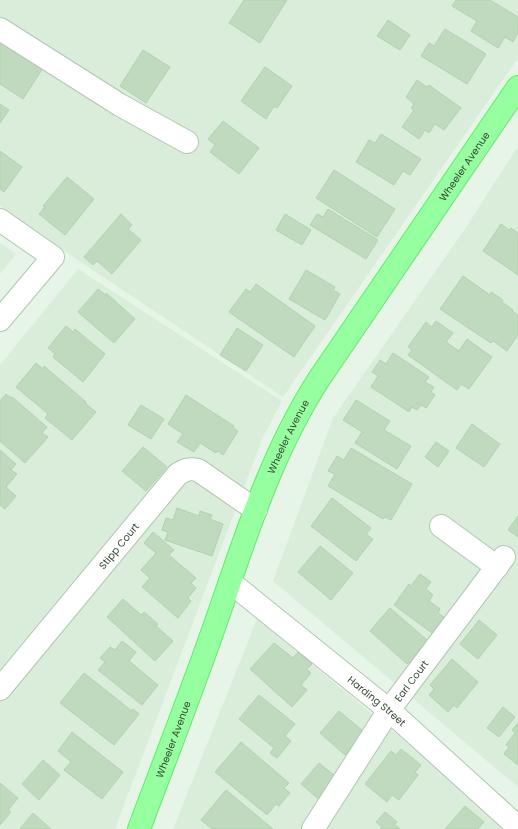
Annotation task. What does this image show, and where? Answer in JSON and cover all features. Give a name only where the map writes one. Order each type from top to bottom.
[{"type":"main road","name":"Wheeler Avenue","points":[[139,829],[211,637],[256,510],[281,449],[304,403],[518,87]]},
{"type":"street","points":[[0,29],[120,105],[187,142]]},
{"type":"street","points":[[0,220],[53,257],[0,320]]},
{"type":"street","name":"Stipp Court","points":[[0,689],[178,474],[185,470],[198,470],[256,510]]},
{"type":"street","name":"Earl Court","points":[[314,829],[389,710],[501,562],[441,526]]},
{"type":"street","name":"Harding Street","points":[[230,582],[389,710],[518,828]]},
{"type":"shaded area","points":[[0,0],[518,0],[518,58],[283,397],[76,259],[0,206]]},
{"type":"shaded area","points":[[518,146],[518,787],[273,581],[333,418],[465,229]]},
{"type":"shaded area","points":[[0,243],[16,254],[0,274]]},
{"type":"shaded area","points":[[78,269],[282,401],[263,437],[115,829],[0,829],[0,365]]},
{"type":"shaded area","points":[[257,619],[509,827],[507,829],[173,829]]},
{"type":"building","points":[[244,0],[287,0],[260,43],[229,23]]},
{"type":"building","points":[[456,0],[490,0],[518,17],[518,33],[513,42],[505,37],[498,48],[471,31],[477,21],[452,6]]},
{"type":"building","points":[[388,20],[410,35],[400,50],[377,36]]},
{"type":"building","points":[[445,29],[486,54],[467,84],[421,56],[429,43],[434,46]]},
{"type":"building","points":[[0,40],[43,68],[23,99],[0,84]]},
{"type":"building","points":[[143,50],[170,67],[146,103],[120,86]]},
{"type":"building","points":[[265,67],[292,86],[277,108],[274,106],[266,119],[241,101]]},
{"type":"building","points":[[417,80],[427,87],[429,85],[461,108],[444,130],[435,124],[429,133],[425,130],[419,139],[402,127],[414,110],[411,108],[414,104],[406,97]]},
{"type":"building","points":[[0,104],[9,110],[0,123]]},
{"type":"building","points":[[223,121],[259,148],[239,174],[210,152],[215,145],[208,139]]},
{"type":"building","points":[[381,134],[421,159],[410,175],[403,171],[394,185],[356,162],[369,140],[375,143]]},
{"type":"building","points":[[0,151],[22,167],[4,192],[0,189]]},
{"type":"building","points":[[334,170],[395,209],[377,237],[316,198]]},
{"type":"building","points":[[67,177],[94,199],[65,235],[39,214],[45,207],[43,206]]},
{"type":"building","points":[[328,209],[378,240],[366,259],[310,225],[317,214],[323,217]]},
{"type":"building","points":[[121,214],[132,225],[128,229],[141,240],[112,274],[97,261],[93,265],[84,257]]},
{"type":"building","points":[[285,214],[311,230],[302,245],[276,230]]},
{"type":"building","points":[[501,224],[509,230],[511,228],[518,233],[518,275],[483,251]]},
{"type":"building","points":[[306,270],[335,287],[333,290],[340,294],[325,320],[289,299]]},
{"type":"building","points":[[463,276],[490,295],[491,292],[503,300],[502,302],[518,315],[518,335],[507,351],[493,341],[491,343],[440,309]]},
{"type":"building","points":[[256,284],[315,326],[294,357],[229,312],[246,289],[250,292]]},
{"type":"building","points":[[98,289],[105,295],[106,293],[135,319],[114,343],[78,312]]},
{"type":"building","points":[[436,321],[453,333],[446,342],[459,351],[467,339],[492,357],[469,389],[461,384],[457,390],[408,355],[412,350],[408,347],[426,322],[432,327]]},
{"type":"building","points":[[66,326],[73,332],[75,329],[105,354],[83,382],[53,357],[55,354],[48,348]]},
{"type":"building","points":[[237,328],[263,345],[246,371],[220,355]]},
{"type":"building","points":[[393,353],[429,377],[425,382],[434,387],[431,392],[435,395],[426,408],[421,405],[417,410],[412,407],[409,412],[371,387],[378,376],[372,372],[380,360],[386,364]]},
{"type":"building","points":[[36,363],[43,369],[44,366],[96,412],[72,440],[45,418],[48,414],[16,387]]},
{"type":"building","points":[[6,394],[11,398],[12,397],[47,427],[42,433],[48,437],[25,463],[0,441],[0,401]]},
{"type":"building","points":[[186,395],[234,426],[233,428],[238,431],[223,455],[218,451],[216,453],[200,443],[194,452],[177,442],[183,434],[168,424]]},
{"type":"building","points":[[356,400],[390,421],[384,430],[411,446],[397,469],[355,443],[362,432],[343,420]]},
{"type":"building","points":[[141,405],[164,419],[151,439],[128,425]]},
{"type":"building","points":[[472,424],[500,444],[484,467],[456,448]]},
{"type":"building","points":[[436,442],[449,451],[438,467],[425,457]]},
{"type":"building","points":[[143,447],[167,467],[146,491],[122,471]]},
{"type":"building","points":[[351,448],[412,484],[391,520],[385,517],[383,519],[328,486],[335,474],[328,471],[337,456],[344,460]]},
{"type":"building","points":[[0,450],[16,464],[11,470],[17,474],[6,487],[16,496],[5,509],[0,505]]},
{"type":"building","points":[[332,498],[371,528],[366,534],[373,539],[356,561],[311,526]]},
{"type":"building","points":[[177,508],[199,516],[200,511],[212,515],[210,519],[223,524],[212,556],[165,540],[168,532],[162,530],[166,518],[173,520]]},
{"type":"building","points":[[518,516],[518,537],[508,530]]},
{"type":"building","points":[[153,532],[174,550],[169,555],[196,578],[191,583],[196,588],[188,598],[191,601],[178,618],[142,587],[150,578],[141,570],[156,553],[144,543]]},
{"type":"building","points":[[320,546],[353,573],[331,600],[298,572]]},
{"type":"building","points":[[420,574],[431,582],[426,589],[433,595],[429,601],[440,609],[438,613],[448,620],[436,636],[394,605],[409,584],[411,586]]},
{"type":"building","points":[[123,599],[141,615],[144,612],[158,624],[156,626],[173,641],[155,661],[107,617]]},
{"type":"building","points":[[390,608],[427,640],[418,652],[422,656],[414,666],[409,662],[407,664],[370,631]]},
{"type":"building","points":[[479,620],[497,635],[478,659],[460,644]]},
{"type":"building","points":[[122,641],[136,652],[129,661],[158,685],[142,705],[98,670],[105,662],[100,658],[110,647],[115,650]]},
{"type":"building","points":[[274,643],[293,658],[298,652],[312,664],[307,669],[311,673],[301,685],[307,690],[292,707],[250,669]]},
{"type":"building","points":[[452,659],[478,682],[457,708],[454,705],[448,712],[429,695],[434,689],[430,685]]},
{"type":"building","points":[[84,673],[132,711],[133,709],[139,714],[114,745],[60,703]]},
{"type":"building","points":[[259,695],[295,724],[285,736],[291,741],[277,758],[270,753],[274,748],[239,719]]},
{"type":"building","points":[[503,707],[515,717],[499,737],[487,728]]},
{"type":"building","points":[[339,711],[364,732],[345,755],[320,733]]},
{"type":"building","points":[[518,723],[518,765],[504,754],[509,747],[506,745],[515,733],[512,730]]},
{"type":"building","points":[[72,732],[123,772],[102,799],[64,770],[71,762],[58,751]]},
{"type":"building","points":[[241,742],[289,783],[284,788],[290,793],[279,806],[276,804],[267,815],[215,772]]},
{"type":"building","points":[[401,749],[421,765],[415,772],[418,775],[399,800],[392,795],[387,802],[365,784],[391,751],[396,755]]},
{"type":"building","points":[[43,760],[60,775],[39,800],[22,784]]},
{"type":"building","points":[[319,763],[340,780],[322,802],[301,784]]},
{"type":"building","points":[[0,783],[18,798],[8,810],[11,812],[0,825]]},
{"type":"building","points":[[226,790],[273,829],[212,829],[201,820]]},
{"type":"building","points":[[465,806],[484,822],[478,829],[445,829]]},
{"type":"building","points":[[385,812],[397,822],[394,824],[400,829],[380,829],[382,827],[376,822]]},
{"type":"building","points":[[33,813],[51,829],[20,829]]}]
